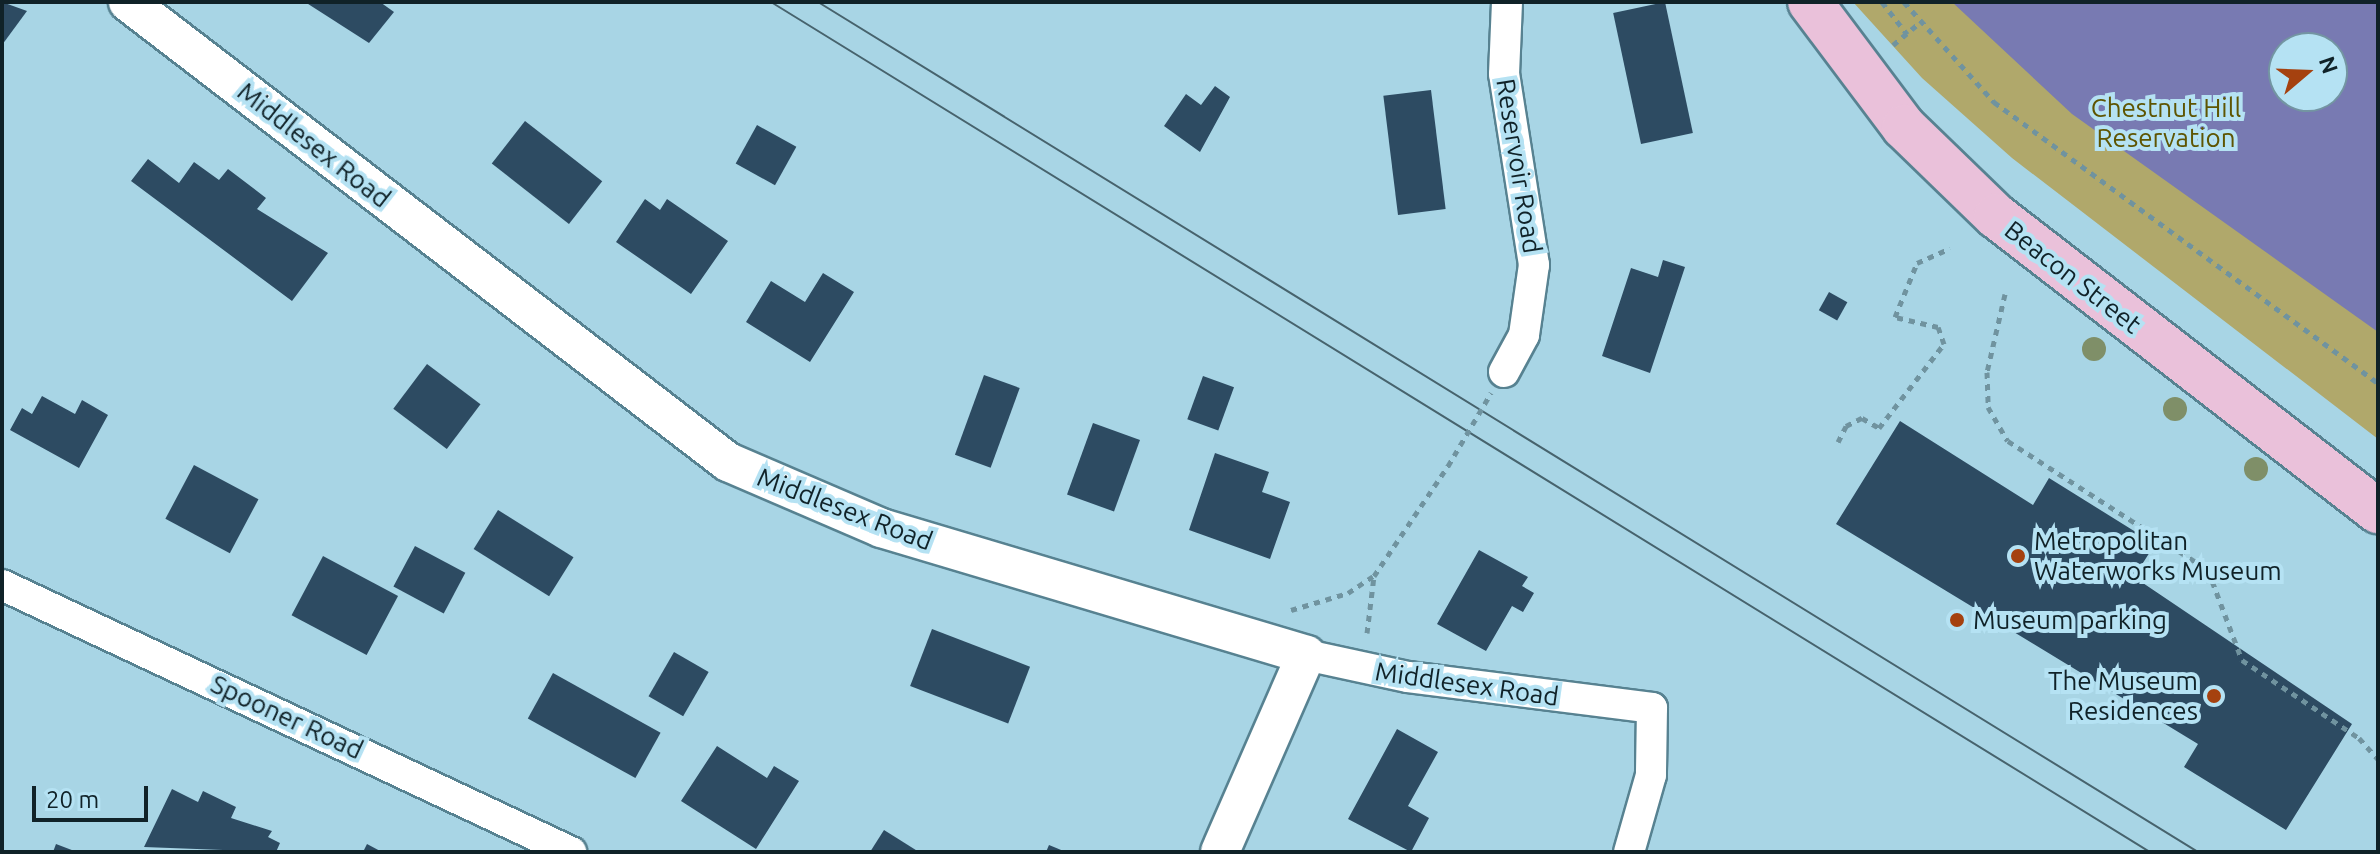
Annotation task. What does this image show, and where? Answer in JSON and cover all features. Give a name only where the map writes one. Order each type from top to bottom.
[{"type":"main road","name":"Beacon Street","points":[[1810,2],[1904,127],[1996,216],[2378,511]]},
{"type":"street","name":"Middlesex Road","points":[[128,2],[728,462],[881,528],[1306,655],[1408,677],[1652,708],[1651,775],[1629,852]]},
{"type":"street","name":"Reservoir Road","points":[[1498,382],[1524,335],[1534,265],[1504,74],[1507,2]]},
{"type":"street","name":"Spooner Road","points":[[2,585],[571,852]]},
{"type":"street","points":[[1220,852],[1306,655]]},
{"type":"path","points":[[1882,2],[1907,34]]},
{"type":"path","points":[[1904,2],[1920,22],[2030,130],[2378,383]]},
{"type":"path","points":[[1892,46],[1920,22]]},
{"type":"path","points":[[1838,442],[1846,426],[1862,418],[1879,428],[1944,344],[1938,327],[1895,317],[1917,263],[1950,248]]},
{"type":"path","points":[[2005,294],[1987,372],[1988,407],[2008,441],[2208,570],[2242,660],[2359,738],[2378,759]]},
{"type":"path","points":[[1284,611],[1348,593],[1374,576],[1448,466],[1498,382]]},
{"type":"path","points":[[1367,638],[1374,576]]},
{"type":"green space","name":"Chestnut Hill Reservation","points":[[1853,2],[2378,2],[2378,439],[2012,158],[1922,78]]},
{"type":"water","points":[[1952,2],[2378,2],[2378,332],[2072,114]]},
{"type":"building","points":[[2,2],[27,11],[2,45]]},
{"type":"building","points":[[305,2],[380,2],[394,12],[369,43]]},
{"type":"building","points":[[1665,2],[1693,133],[1641,144],[1613,13]]},
{"type":"building","points":[[1215,86],[1230,97],[1200,152],[1164,126],[1186,94],[1201,105]]},
{"type":"building","points":[[1431,90],[1446,209],[1398,215],[1383,96]]},
{"type":"building","points":[[525,121],[602,181],[569,224],[492,164]]},
{"type":"building","points":[[757,125],[796,147],[775,185],[736,163]]},
{"type":"building","points":[[148,159],[179,183],[194,162],[219,180],[228,169],[266,198],[257,209],[328,253],[292,301],[131,181]]},
{"type":"building","points":[[645,199],[660,210],[667,199],[728,241],[691,294],[616,242]]},
{"type":"building","points":[[1663,260],[1685,267],[1650,373],[1602,356],[1631,268],[1658,277]]},
{"type":"building","points":[[823,273],[854,292],[810,362],[746,322],[771,281],[805,302]]},
{"type":"building","points":[[1829,292],[1847,302],[1837,321],[1819,310]]},
{"type":"building","points":[[427,364],[481,404],[447,449],[393,409]]},
{"type":"building","points":[[984,375],[1020,388],[991,468],[955,455]]},
{"type":"building","points":[[1203,376],[1234,387],[1218,431],[1187,419]]},
{"type":"building","points":[[42,396],[75,414],[82,400],[108,415],[79,468],[10,430],[22,408],[32,414]]},
{"type":"building","points":[[1900,421],[2033,505],[2049,478],[2155,544],[2134,577],[2352,724],[2286,830],[2184,767],[2198,744],[1836,524]]},
{"type":"building","points":[[1093,423],[1140,440],[1114,512],[1067,494]]},
{"type":"building","points":[[1215,453],[1269,472],[1262,492],[1290,502],[1270,559],[1189,530]]},
{"type":"building","points":[[194,465],[258,499],[230,553],[165,519]]},
{"type":"building","points":[[498,510],[573,557],[549,596],[474,549]]},
{"type":"building","points":[[415,546],[465,573],[444,613],[393,587]]},
{"type":"building","points":[[1479,550],[1528,577],[1522,586],[1534,593],[1523,612],[1512,606],[1486,651],[1437,624]]},
{"type":"building","points":[[323,556],[398,596],[367,655],[292,615]]},
{"type":"building","points":[[932,629],[1030,667],[1008,724],[910,686]]},
{"type":"building","points":[[674,652],[709,672],[683,716],[648,696]]},
{"type":"building","points":[[553,673],[661,733],[635,778],[528,718]]},
{"type":"building","points":[[1397,729],[1438,752],[1408,806],[1429,818],[1411,852],[1348,819]]},
{"type":"building","points":[[717,746],[767,778],[774,766],[799,781],[756,849],[681,801]]},
{"type":"building","points":[[172,789],[198,802],[203,791],[236,807],[231,818],[272,831],[268,837],[280,843],[276,852],[144,847]]},
{"type":"building","points":[[884,830],[919,852],[870,852]]},
{"type":"building","points":[[56,844],[77,852],[53,852]]},
{"type":"building","points":[[367,844],[382,852],[363,852]]},
{"type":"building","points":[[1049,845],[1066,852],[1046,852]]},
{"type":"tram line","points":[[771,2],[2150,852]]},
{"type":"tram line","points":[[818,2],[2198,852]]},
{"type":"place","name":"Metropolitan Waterworks Museum","points":[[2018,556]]},
{"type":"place","name":"Museum parking","points":[[1957,620]]},
{"type":"place","name":"The Museum Residences","points":[[2214,696]]}]
